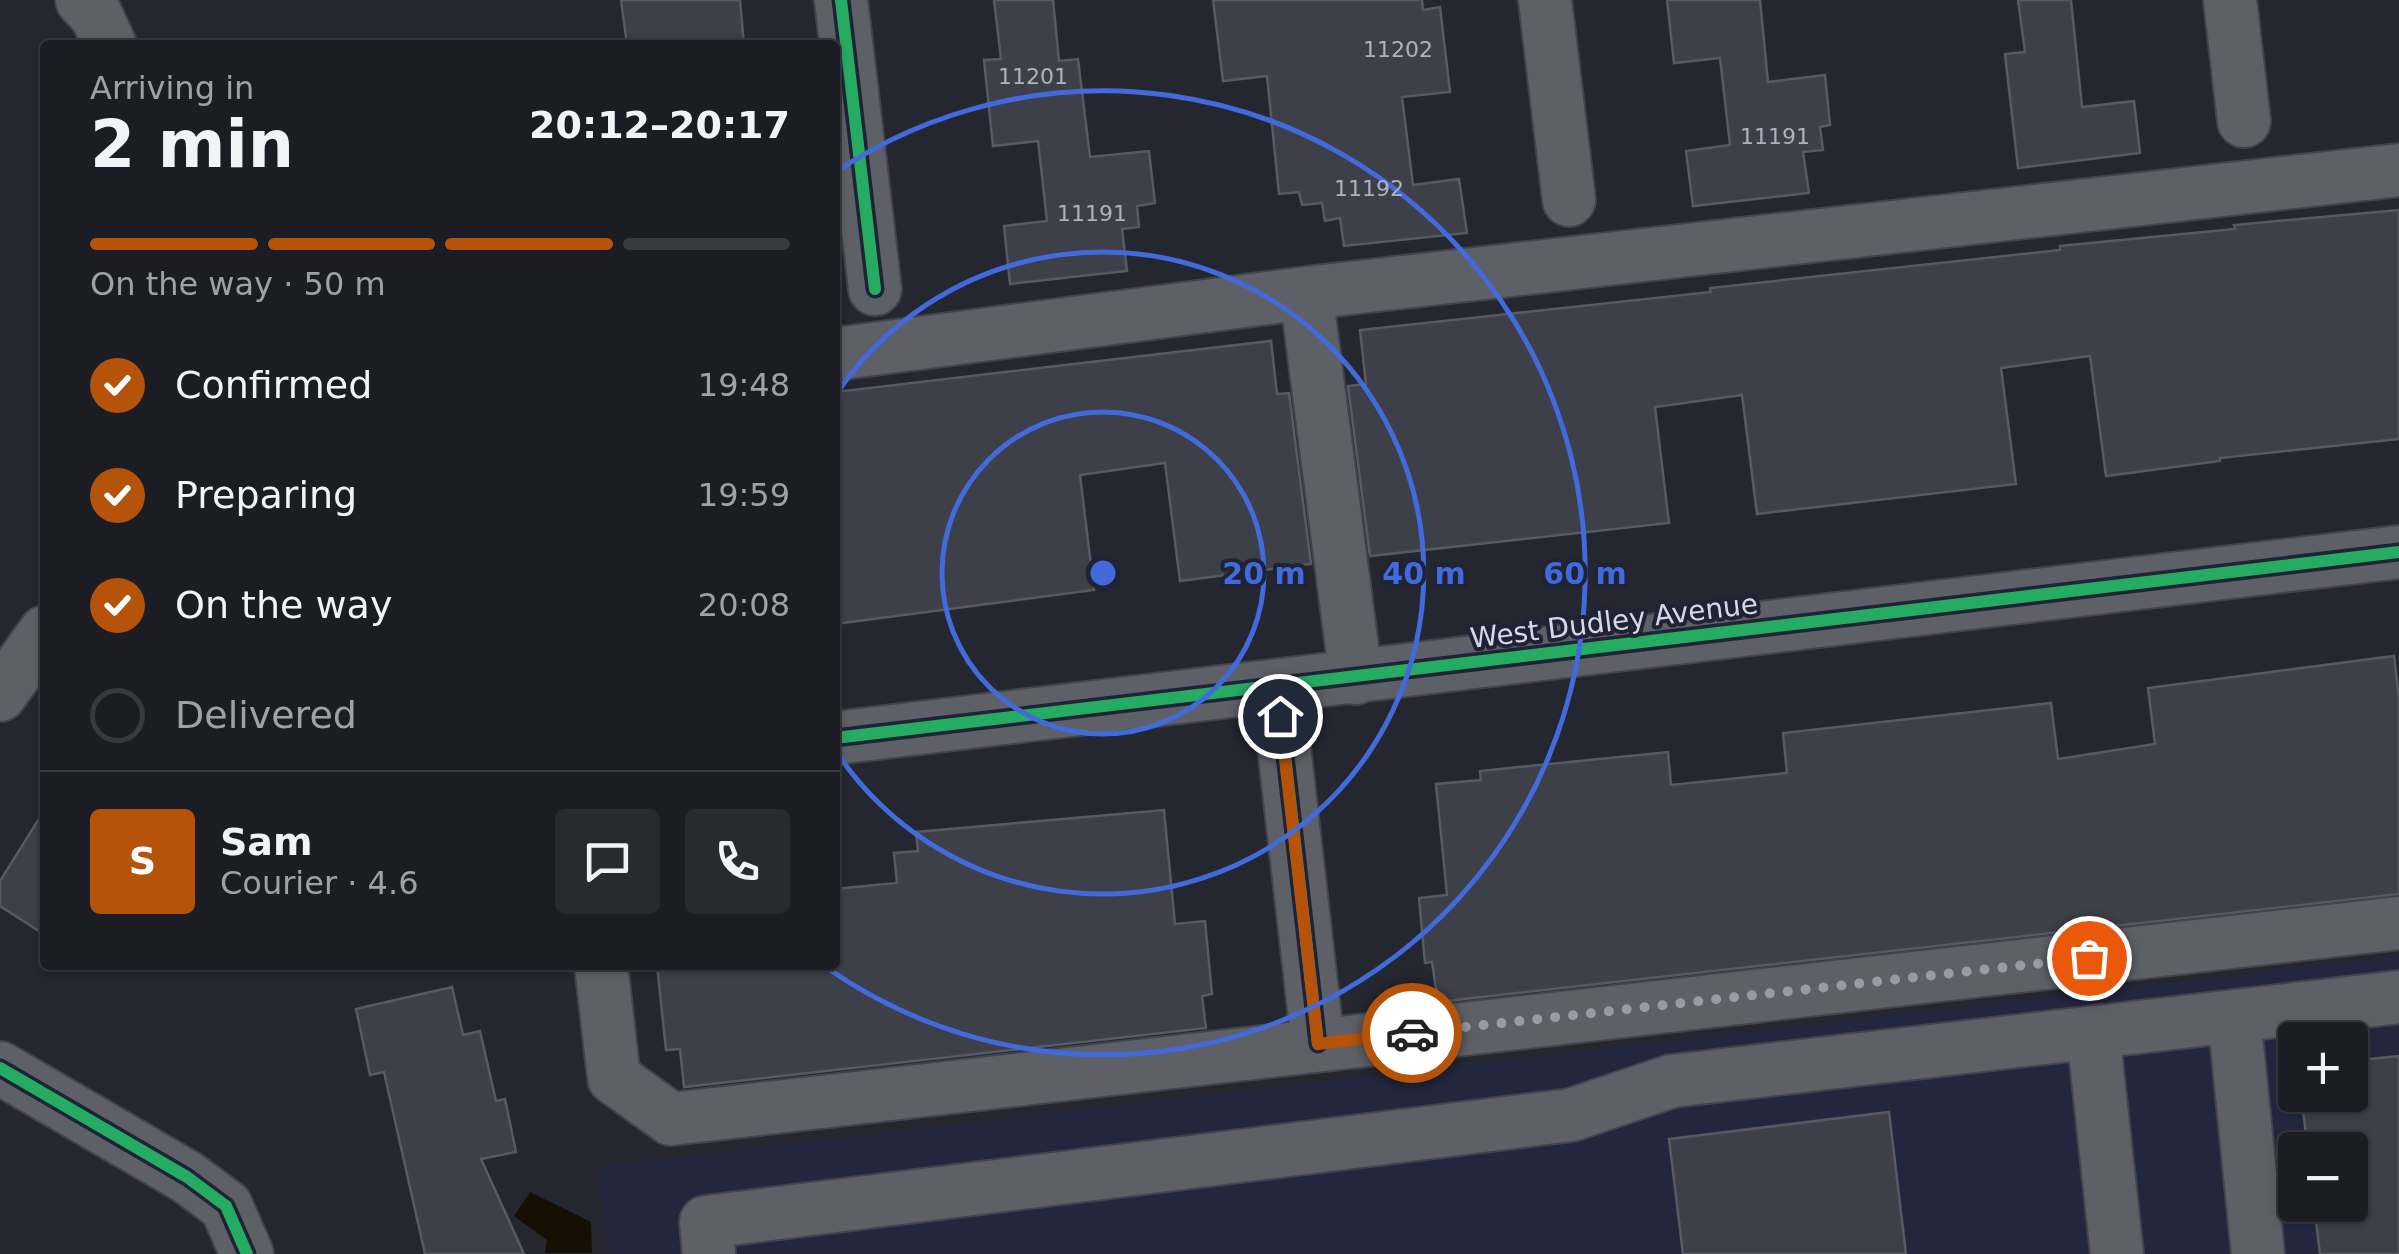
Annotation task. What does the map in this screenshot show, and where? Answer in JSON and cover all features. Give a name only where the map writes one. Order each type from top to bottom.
[{"type":"street","points":[[841,0],[874,289]]},
{"type":"street","points":[[1546,0],[1568,200]]},
{"type":"street","points":[[2230,0],[2244,120]]},
{"type":"street","points":[[840,353],[1306,294],[2399,170]]},
{"type":"street","points":[[1306,294],[1356,678]]},
{"type":"street","name":"West Dudley Avenue","points":[[840,737],[2399,552]]},
{"type":"street","points":[[0,696],[40,639]]},
{"type":"street","points":[[1277,686],[1318,1044]]},
{"type":"street","points":[[602,970],[614,1078],[671,1118],[2399,923]]},
{"type":"street","points":[[709,1254],[706,1222],[1570,1115],[1672,1081],[2399,997]]},
{"type":"street","points":[[2234,1016],[2258,1254]]},
{"type":"street","points":[[2092,1032],[2117,1254]]},
{"type":"street","points":[[0,1068],[187,1178],[226,1206],[247,1254]]},
{"type":"shaded area","points":[[2399,956],[2399,1254],[610,1254],[599,1167]]},
{"type":"shaded area","points":[[530,1192],[591,1222],[592,1253],[545,1253],[547,1240],[514,1216]]},
{"type":"building","points":[[621,0],[740,0],[744,40],[626,40]]},
{"type":"building","points":[[994,0],[1053,0],[1059,61],[1078,59],[1090,157],[1149,151],[1155,203],[1137,206],[1139,227],[1122,229],[1127,271],[1010,284],[1004,226],[1047,221],[1038,141],[993,146],[984,60],[1001,59]]},
{"type":"building","points":[[1213,0],[1422,0],[1423,10],[1440,7],[1450,92],[1402,97],[1413,185],[1459,179],[1467,233],[1344,246],[1340,218],[1325,221],[1322,203],[1302,205],[1299,192],[1279,194],[1267,76],[1223,81]]},
{"type":"building","points":[[1667,0],[1760,0],[1768,82],[1825,75],[1830,125],[1820,127],[1823,150],[1803,152],[1809,193],[1693,206],[1686,151],[1730,145],[1720,58],[1674,63]]},
{"type":"building","points":[[2018,0],[2071,0],[2082,107],[2134,101],[2140,153],[2018,168],[2005,54],[2025,52]]},
{"type":"building","points":[[2399,210],[2399,439],[2220,458],[2106,476],[2090,356],[2001,368],[2016,484],[1757,514],[1742,395],[1655,407],[1669,523],[1370,556],[1348,386],[1366,384],[1360,330],[1711,292],[1710,288],[2235,229],[2234,225]]},
{"type":"building","points":[[1271,341],[1277,394],[1289,393],[1311,564],[1180,581],[1165,463],[1080,475],[1094,590],[840,623],[840,391]]},
{"type":"building","points":[[2394,656],[2399,698],[2399,894],[1438,1002],[1432,962],[1425,963],[1419,898],[1447,895],[1436,784],[1481,780],[1480,771],[1668,752],[1671,785],[1787,773],[1783,733],[2051,703],[2058,759],[2155,744],[2148,688]]},
{"type":"building","points":[[1164,810],[1175,924],[1205,921],[1212,994],[1202,996],[1206,1028],[684,1087],[680,1049],[666,1050],[658,970],[840,970],[840,889],[897,883],[894,853],[918,851],[916,832]]},
{"type":"building","points":[[40,817],[40,932],[0,906],[0,881]]},
{"type":"building","points":[[452,987],[463,1035],[480,1031],[496,1101],[505,1099],[516,1152],[481,1159],[524,1254],[425,1254],[384,1072],[370,1075],[356,1009]]},
{"type":"building","points":[[2399,1056],[2399,1254],[2320,1254],[2316,1222],[2368,1222],[2368,1132],[2306,1132],[2303,1112],[2368,1112],[2368,1059]]},
{"type":"building","points":[[1889,1112],[1906,1254],[1683,1254],[1669,1139]]},
{"type":"cycle path","points":[[841,0],[875,289]]},
{"type":"cycle path","points":[[840,737],[2399,552]]},
{"type":"cycle path","points":[[1277,686],[1318,1044]]},
{"type":"cycle path","points":[[0,1068],[187,1177],[226,1206],[247,1254]]},
{"type":"way so far","points":[[1412,1033],[2089,958]]},
{"type":"route","points":[[1280,716],[1318,1044],[1412,1033]]}]
